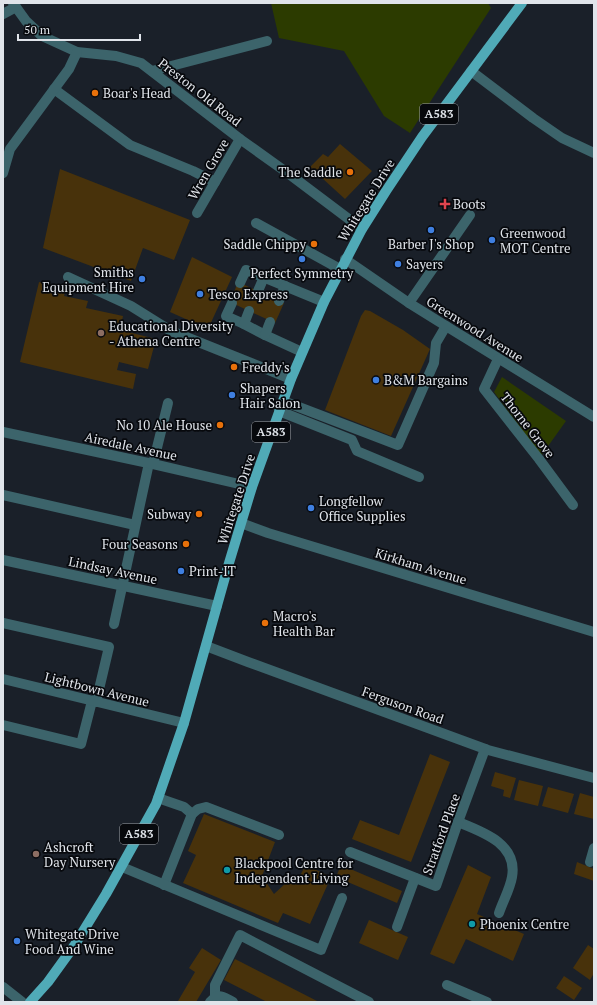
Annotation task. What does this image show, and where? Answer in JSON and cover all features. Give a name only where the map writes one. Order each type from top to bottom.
[{"type":"main road","name":"Whitegate Drive","points":[[30,1002],[48,982],[74,946],[122,867],[156,804],[184,723],[252,487],[291,379],[340,269],[362,229],[422,137],[522,3]]},
{"type":"street","points":[[3,14],[15,5]]},
{"type":"street","name":"Preston Old Road","points":[[15,5],[26,21],[42,36],[77,52],[116,56],[141,63],[240,139],[362,229]]},
{"type":"street","points":[[152,71],[267,41]]},
{"type":"street","points":[[3,173],[10,149],[69,69],[77,52]]},
{"type":"street","points":[[471,71],[562,138],[594,153]]},
{"type":"street","points":[[54,89],[130,145],[193,171],[214,182]]},
{"type":"street","name":"Wren Grove","points":[[197,213],[240,139]]},
{"type":"street","points":[[409,303],[470,215]]},
{"type":"street","points":[[256,223],[340,269]]},
{"type":"street","name":"Greenwood Avenue","points":[[346,259],[409,303],[594,417]]},
{"type":"street","points":[[240,283],[246,270],[324,302]]},
{"type":"street","points":[[68,277],[131,306],[171,331],[291,379]]},
{"type":"street","points":[[258,291],[264,277]]},
{"type":"street","points":[[279,301],[285,286]]},
{"type":"street","points":[[232,302],[226,316],[302,352]]},
{"type":"street","points":[[244,324],[249,311]]},
{"type":"street","points":[[265,335],[270,322]]},
{"type":"street","points":[[283,401],[398,445],[434,363],[436,343],[446,326]]},
{"type":"street","name":"Thorne Grove","points":[[498,359],[484,389],[573,505]]},
{"type":"street","points":[[114,624],[135,525],[168,403]]},
{"type":"street","points":[[279,411],[352,440],[357,451],[419,477]]},
{"type":"street","name":"Airedale Avenue","points":[[3,432],[252,487]]},
{"type":"street","points":[[3,496],[135,525]]},
{"type":"street","name":"Kirkham Avenue","points":[[241,523],[268,533],[594,632]]},
{"type":"street","name":"Lindsay Avenue","points":[[3,560],[217,606]]},
{"type":"street","points":[[3,624],[109,647],[81,744],[3,725]]},
{"type":"street","name":"Ferguson Road","points":[[206,646],[486,749],[594,778]]},
{"type":"street","name":"Lightbown Avenue","points":[[3,679],[184,723]]},
{"type":"street","name":"Stratford Place","points":[[350,852],[436,886],[458,822],[486,749]]},
{"type":"street","points":[[158,798],[184,807],[192,814]]},
{"type":"street","points":[[164,885],[192,814],[198,809],[206,807],[279,835]]},
{"type":"street","points":[[458,822],[481,831],[491,837],[503,846],[509,854],[512,867],[512,877],[499,912]]},
{"type":"street","points":[[590,862],[594,848]]},
{"type":"street","points":[[122,867],[321,950],[342,898]]},
{"type":"street","points":[[397,927],[415,878]]},
{"type":"street","points":[[233,1002],[222,996],[212,999],[215,985],[240,935],[369,1002]]},
{"type":"street","points":[[447,985],[487,1002]]},
{"type":"street","points":[[3,987],[22,1002]]},
{"type":"green space","points":[[271,3],[488,3],[491,8],[410,133],[384,116],[344,51],[279,38]]},
{"type":"green space","points":[[502,377],[566,421],[541,456],[494,392]]},
{"type":"building","points":[[340,144],[372,171],[345,199],[310,167],[323,154],[328,157]]},
{"type":"building","points":[[60,169],[190,220],[174,260],[143,248],[131,281],[43,248]]},
{"type":"building","name":"Tesco Express","points":[[192,257],[232,277],[208,329],[170,312]]},
{"type":"building","name":"Educational Diversity - Athena Centre","points":[[39,282],[66,288],[64,296],[88,301],[86,308],[123,316],[120,330],[156,339],[148,369],[119,362],[117,370],[136,374],[133,389],[20,362]]},
{"type":"building","points":[[238,282],[284,303],[275,323],[230,302]]},
{"type":"building","points":[[365,310],[370,311],[403,330],[430,349],[391,436],[325,410],[361,316]]},
{"type":"building","points":[[430,754],[450,762],[411,862],[352,839],[360,820],[399,835]]},
{"type":"building","points":[[495,772],[516,778],[510,798],[503,796],[504,790],[491,786]]},
{"type":"building","points":[[519,780],[543,786],[538,806],[514,800]]},
{"type":"building","points":[[548,787],[574,794],[568,813],[542,806]]},
{"type":"building","points":[[580,793],[594,797],[594,819],[574,814]]},
{"type":"building","name":"Blackpool Centre for Independent Living","points":[[204,814],[275,842],[262,876],[274,894],[288,881],[295,884],[306,865],[331,877],[310,924],[283,913],[278,923],[183,883],[196,855],[188,851]]},
{"type":"building","points":[[577,862],[594,869],[594,881],[574,874]]},
{"type":"building","points":[[341,865],[402,891],[397,903],[336,877]]},
{"type":"building","name":"Phoenix Centre","points":[[468,865],[491,877],[477,914],[524,934],[513,961],[466,939],[454,964],[430,954]]},
{"type":"building","points":[[369,920],[408,937],[398,960],[359,943]]},
{"type":"building","points":[[588,945],[594,949],[594,973],[590,980],[573,968]]},
{"type":"building","points":[[202,948],[221,960],[196,1002],[180,1002],[178,1001],[195,972],[189,968]]},
{"type":"building","points":[[235,959],[319,1002],[267,1002],[224,980]]},
{"type":"building","points":[[564,976],[582,988],[574,1000],[556,988]]},
{"type":"place","name":"Boar's Head","points":[[95,93]]},
{"type":"place","name":"The Saddle","points":[[350,172]]},
{"type":"place","name":"Boots","points":[[445,204]]},
{"type":"place","name":"Barber J's Shop","points":[[431,230]]},
{"type":"place","name":"Greenwood MOT Centre","points":[[492,240]]},
{"type":"place","name":"Saddle Chippy","points":[[314,244]]},
{"type":"place","name":"Perfect Symmetry","points":[[302,259]]},
{"type":"place","name":"Sayers","points":[[398,264]]},
{"type":"place","name":"Smiths Equipment Hire","points":[[142,279]]},
{"type":"place","name":"Tesco Express","points":[[200,294]]},
{"type":"place","name":"Educational Diversity - Athena Centre","points":[[101,333]]},
{"type":"place","name":"Freddy's","points":[[234,367]]},
{"type":"place","name":"B&M Bargains","points":[[376,380]]},
{"type":"place","name":"Shapers Hair Salon","points":[[232,395]]},
{"type":"place","name":"No 10 Ale House","points":[[220,425]]},
{"type":"place","name":"Longfellow Office Supplies","points":[[311,508]]},
{"type":"place","name":"Subway","points":[[199,514]]},
{"type":"place","name":"Four Seasons","points":[[186,544]]},
{"type":"place","name":"Print-IT","points":[[181,571]]},
{"type":"place","name":"Macro's Health Bar","points":[[265,623]]},
{"type":"place","name":"Ashcroft Day Nursery","points":[[36,854]]},
{"type":"place","name":"Blackpool Centre for Independent Living","points":[[227,870]]},
{"type":"place","name":"Phoenix Centre","points":[[472,924]]},
{"type":"place","name":"Whitegate Drive Food And Wine","points":[[17,941]]}]
